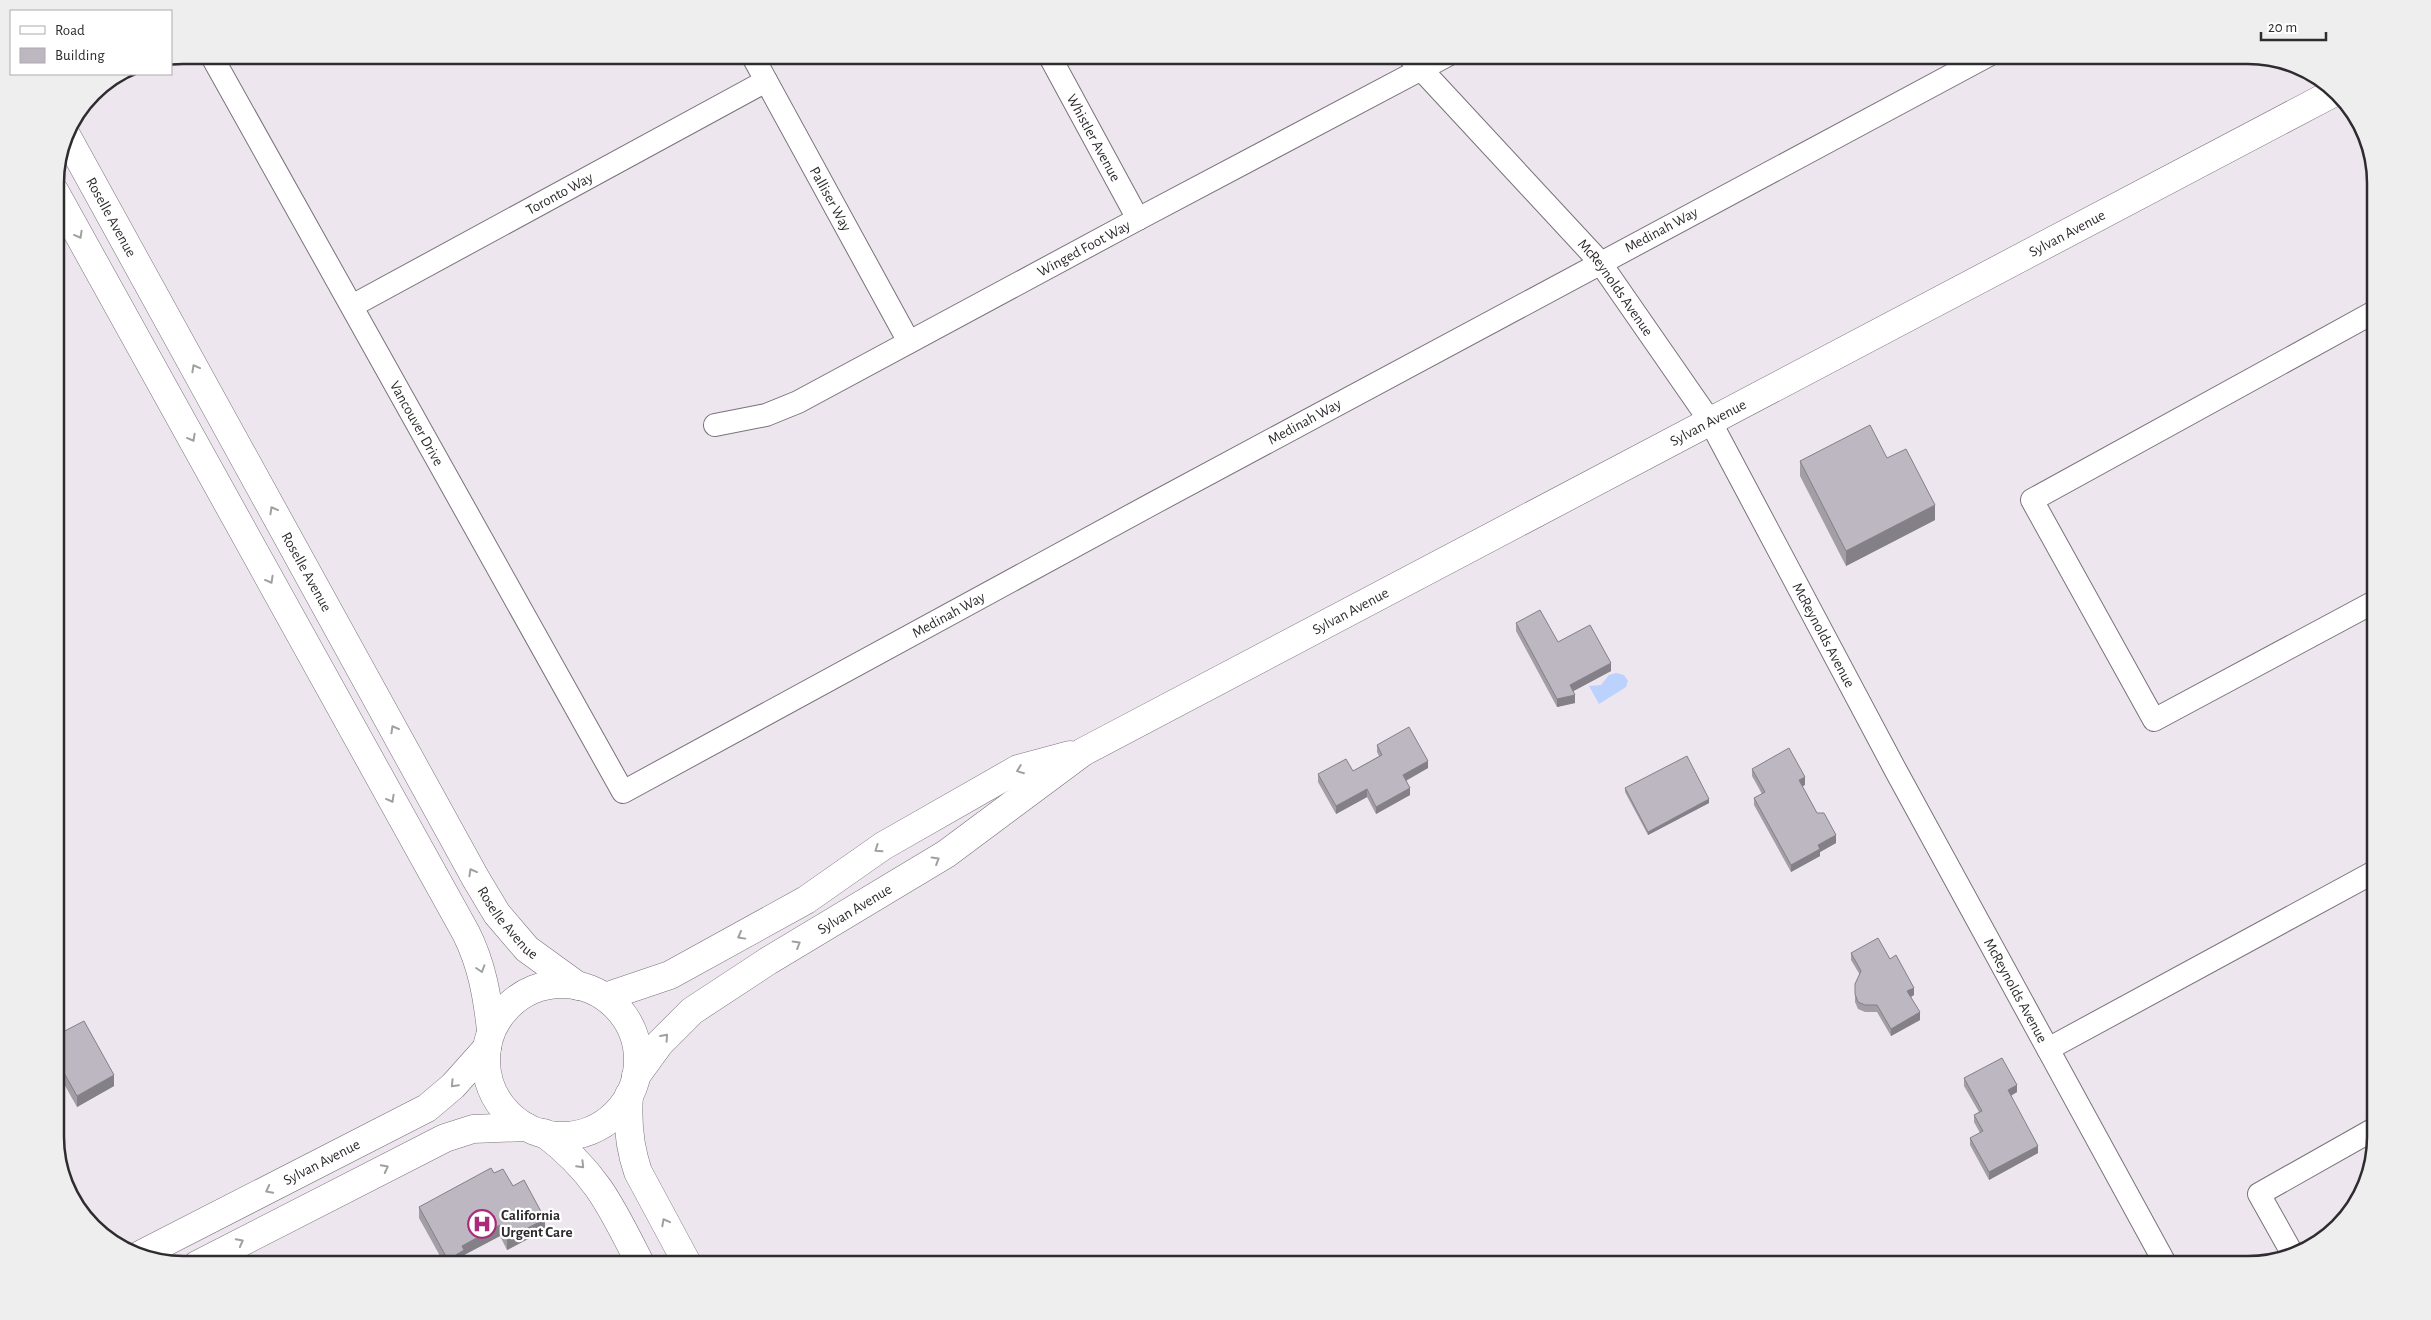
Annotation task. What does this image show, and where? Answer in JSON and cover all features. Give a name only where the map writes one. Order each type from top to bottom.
[{"type":"main road","name":"Sylvan Avenue","points":[[632,1086],[660,1043],[692,1011],[768,961],[946,854],[1084,752],[2329,95]]},
{"type":"main road","name":"Roselle Avenue","points":[[71,144],[476,880],[502,920],[526,949],[578,986]]},
{"type":"main road","points":[[64,208],[476,953],[484,980],[489,1039],[487,1075],[494,1095],[506,1111],[576,1159],[600,1188],[636,1256]]},
{"type":"main road","name":"Sylvan Avenue","points":[[605,997],[670,975],[806,900],[884,846],[1018,769],[1084,752]]},
{"type":"main road","points":[[489,1039],[509,1005],[529,991],[552,984],[578,986],[605,997],[620,1011],[632,1031],[636,1044],[628,1125],[633,1158],[638,1172],[683,1256]]},
{"type":"main road","name":"Sylvan Avenue","points":[[148,1251],[427,1108],[453,1086],[489,1039]]},
{"type":"main road","points":[[215,1256],[445,1138],[473,1130],[535,1130],[569,1135],[592,1129],[612,1117],[632,1086]]},
{"type":"street","name":"Vancouver Drive","points":[[217,64],[623,792]]},
{"type":"street","name":"Palliser Way","points":[[757,64],[910,342]]},
{"type":"street","name":"Whistler Avenue","points":[[1054,64],[1138,219]]},
{"type":"street","name":"Winged Foot Way","points":[[715,425],[766,415],[798,402],[1138,219],[1411,64]]},
{"type":"street","name":"McReynolds Avenue","points":[[1417,64],[1599,262],[1710,422],[1896,772],[2161,1256]]},
{"type":"street","name":"Medinah Way","points":[[623,792],[1137,511],[1972,64]]},
{"type":"street","name":"Toronto Way","points":[[352,306],[766,81]]},
{"type":"street","points":[[2367,316],[2032,500],[2154,720],[2367,607]]},
{"type":"street","points":[[2048,1049],[2367,876]]},
{"type":"street","points":[[2289,1249],[2259,1194],[2367,1133]]},
{"type":"water","points":[[1616,673],[1624,675],[1628,681],[1626,687],[1599,704],[1589,686],[1601,685],[1609,675]]},
{"type":"building","points":[[1870,425],[1887,458],[1906,449],[1935,505],[1846,551],[1800,461]]},
{"type":"building","points":[[1540,610],[1558,642],[1590,625],[1611,663],[1570,685],[1575,695],[1557,699],[1516,623]]},
{"type":"building","points":[[1409,727],[1428,761],[1403,775],[1410,788],[1376,807],[1367,789],[1336,806],[1318,774],[1346,759],[1353,771],[1382,755],[1377,745]]},
{"type":"building","points":[[1789,748],[1805,777],[1799,780],[1817,813],[1824,813],[1836,835],[1818,845],[1820,849],[1791,865],[1754,798],[1765,792],[1752,769]]},
{"type":"building","points":[[1687,756],[1709,799],[1648,832],[1625,788]]},
{"type":"building","points":[[1878,938],[1890,959],[1896,955],[1914,988],[1907,991],[1920,1012],[1891,1029],[1877,1005],[1865,1005],[1858,1002],[1855,994],[1855,984],[1861,971],[1851,953]]},
{"type":"building","points":[[84,1021],[114,1075],[77,1096],[64,1073],[64,1031]]},
{"type":"building","points":[[2002,1058],[2017,1085],[2008,1090],[2038,1146],[1989,1172],[1970,1138],[1983,1131],[1974,1115],[1982,1111],[1964,1078]]},
{"type":"building","name":"California Urgent Care","points":[[491,1168],[494,1173],[503,1169],[513,1186],[524,1180],[545,1219],[507,1239],[500,1225],[462,1246],[464,1250],[454,1256],[446,1256],[419,1207]]},
{"type":"place","name":"California Urgent Care","points":[[482,1224]]}]
